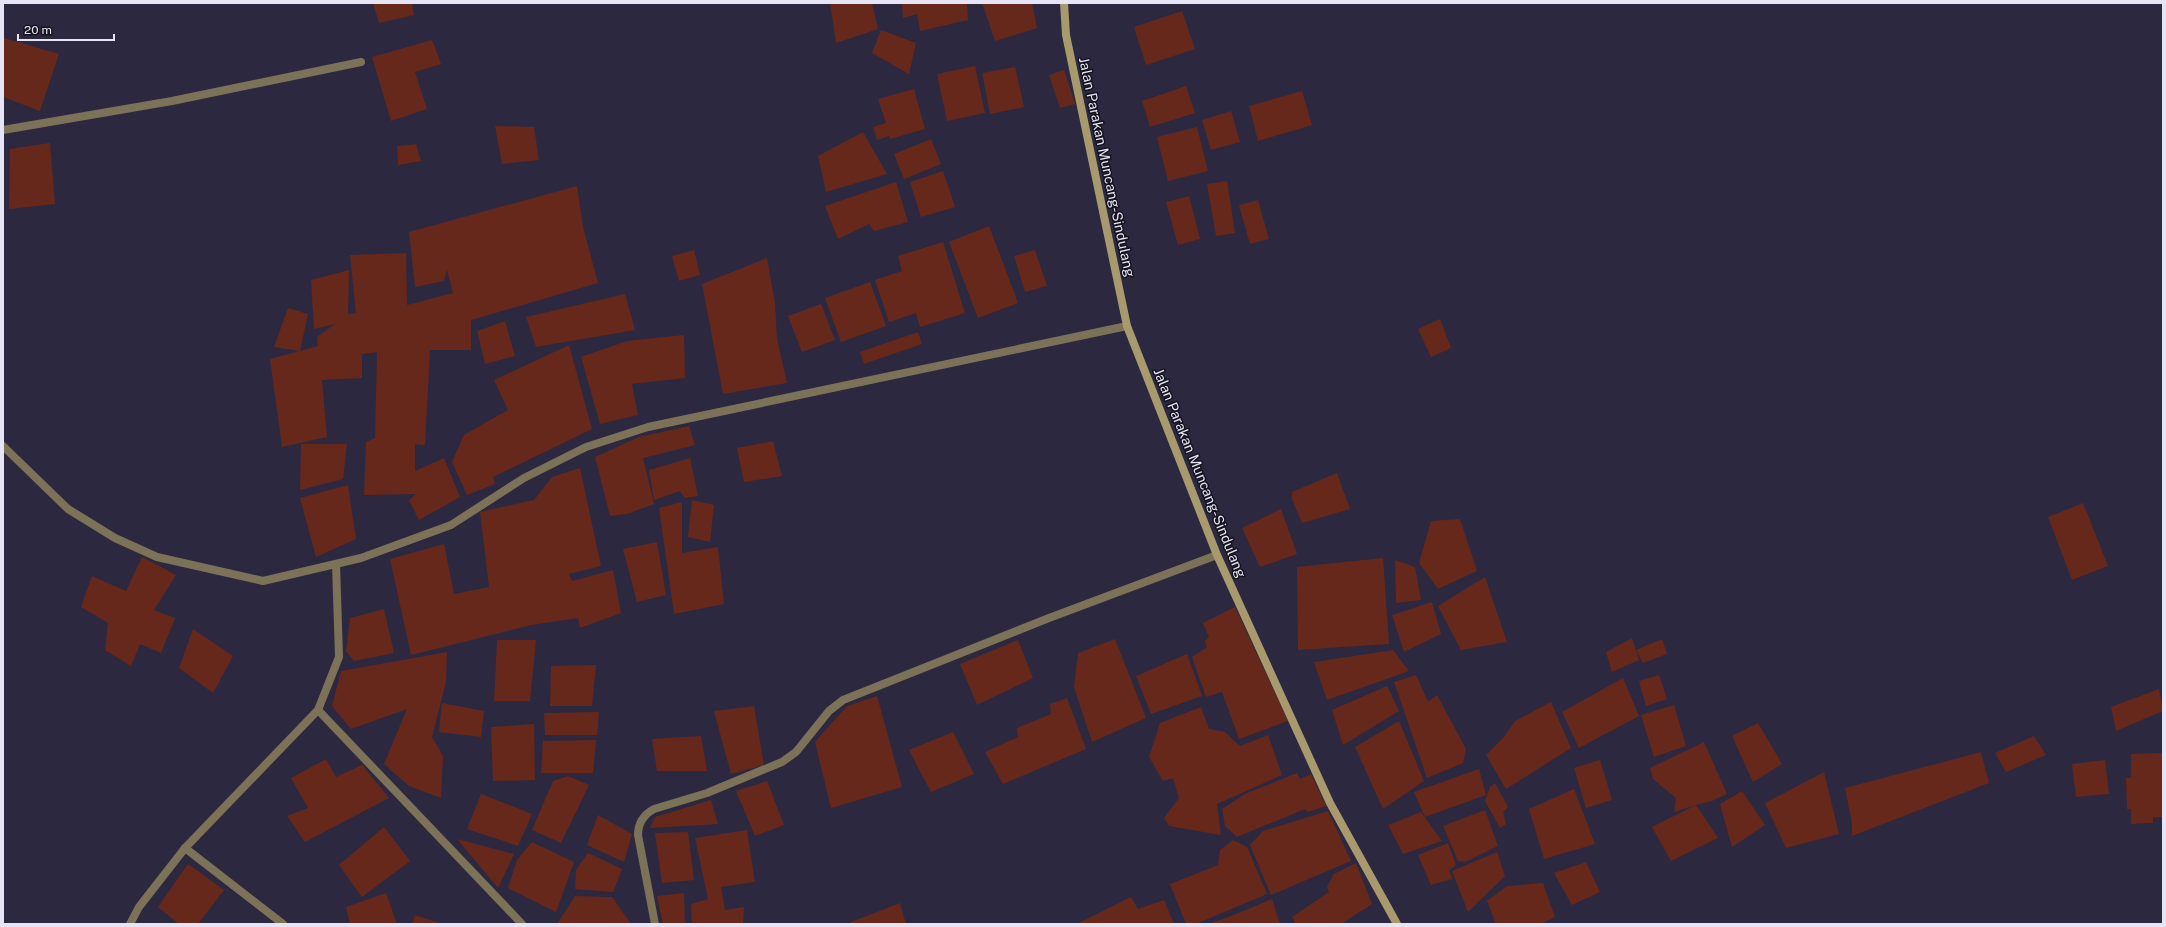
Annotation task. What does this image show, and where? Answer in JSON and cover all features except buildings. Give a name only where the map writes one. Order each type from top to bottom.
[{"type":"street","name":"Jalan Parakan Muncang-Sindulang","points":[[1064,3],[1066,35],[1127,326],[1218,555],[1330,803],[1397,924]]},
{"type":"street","points":[[3,130],[172,101],[361,62]]},
{"type":"street","points":[[3,446],[68,509],[115,538],[157,557],[263,581],[362,558],[451,524],[524,478],[586,447],[648,427],[1127,326]]},
{"type":"street","points":[[655,924],[638,835],[638,826],[647,813],[654,809],[707,793],[782,762],[796,752],[829,711],[843,700],[1049,618],[1218,555]]},
{"type":"street","points":[[130,924],[139,907],[185,848],[318,710],[339,657],[336,564]]},
{"type":"street","points":[[318,710],[521,924]]},
{"type":"street","points":[[185,848],[282,924]]}]
